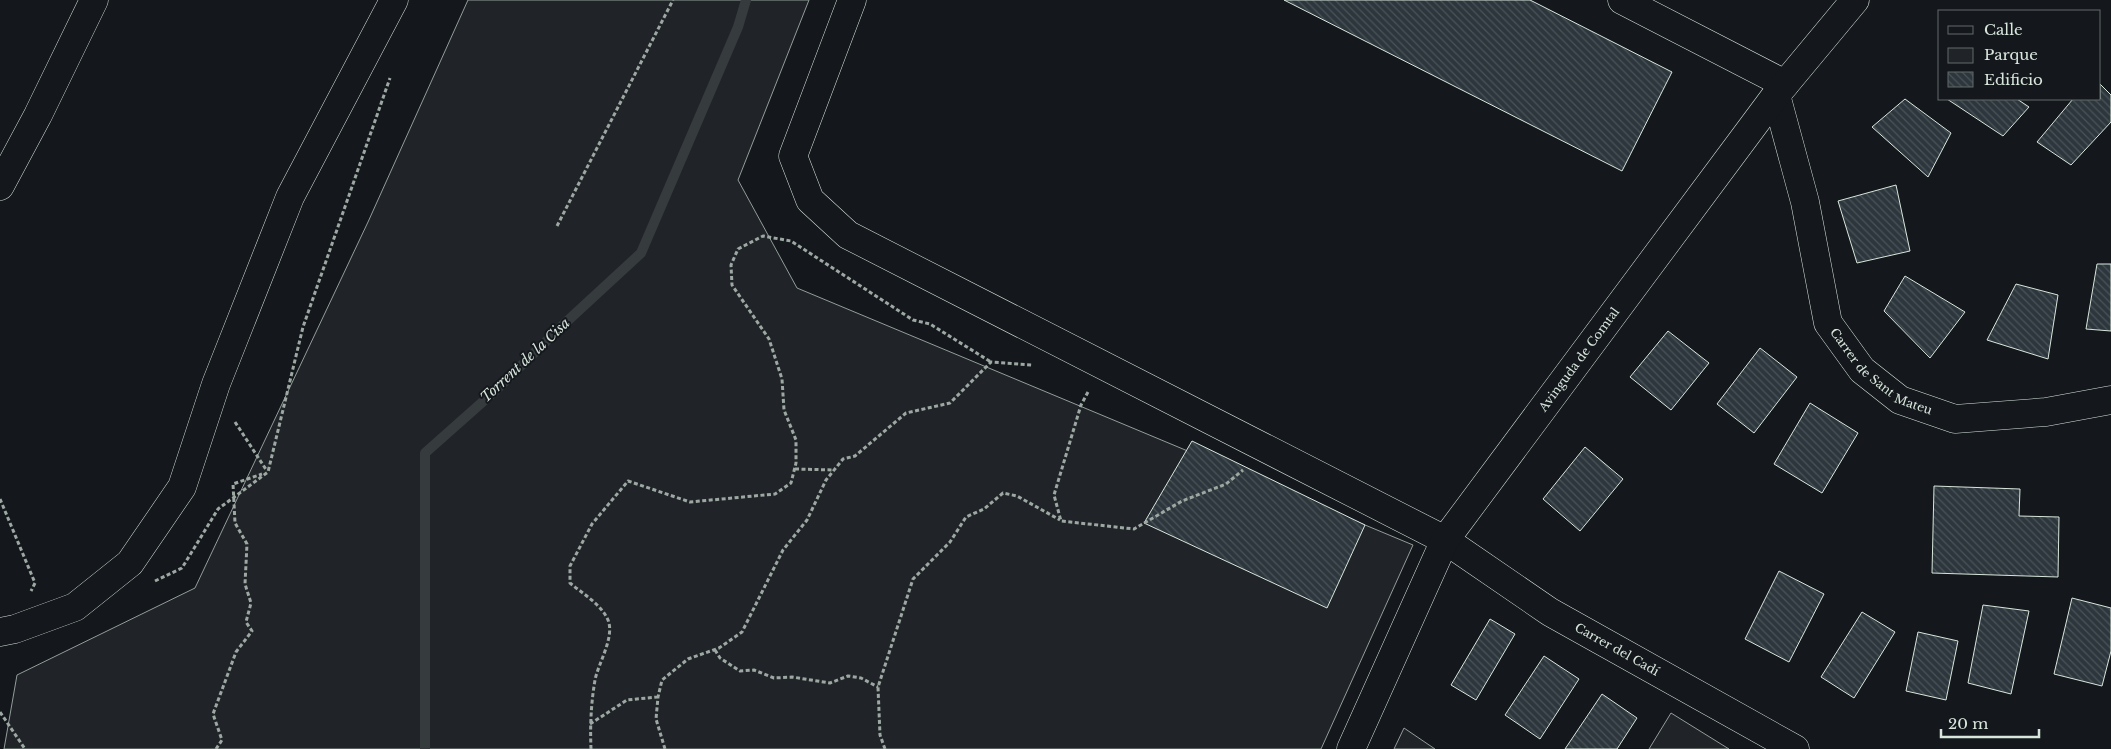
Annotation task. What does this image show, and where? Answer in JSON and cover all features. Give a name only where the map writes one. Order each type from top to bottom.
[{"type":"street","points":[[0,186],[38,115],[94,0]]},
{"type":"street","points":[[8,630],[75,607],[130,563],[182,486],[216,384],[290,197],[394,0]]},
{"type":"street","name":"Carrer del Cadí","points":[[852,0],[794,156],[810,200],[848,235],[1445,540],[1550,612],[1795,749]]},
{"type":"street","points":[[1622,0],[1781,90]]},
{"type":"street","name":"Avinguda de Comtal","points":[[1351,749],[1445,540],[1781,90],[1855,0]]},
{"type":"street","name":"Carrer de Sant Mateu","points":[[1781,90],[1828,323],[1862,370],[1900,400],[1955,418],[2046,412],[2111,400]]},
{"type":"path","points":[[557,226],[673,0]]},
{"type":"path","points":[[149,584],[182,568],[218,508],[268,472],[302,328],[391,74]]},
{"type":"path","points":[[591,749],[590,724],[596,678],[607,648],[609,622],[598,604],[570,583],[570,566],[592,524],[628,481],[690,502],[775,494],[790,483],[795,469],[796,440],[784,410],[782,379],[770,339],[732,285],[731,264],[738,250],[763,236],[791,241],[914,320],[930,324],[992,362],[1042,366]]},
{"type":"path","points":[[665,749],[656,719],[662,680],[688,659],[715,650],[742,632],[773,567],[783,550],[807,520],[826,480],[843,459],[855,456],[906,413],[950,403],[992,362]]},
{"type":"path","points":[[1061,521],[1054,494],[1081,405],[1090,388]]},
{"type":"path","points":[[232,417],[268,472]]},
{"type":"path","points":[[885,749],[880,735],[878,687],[913,579],[950,542],[966,517],[984,508],[1003,493],[1017,496],[1061,521],[1134,528],[1182,500],[1226,484],[1246,468]]},
{"type":"path","points":[[795,469],[835,470]]},
{"type":"path","points":[[216,749],[222,740],[212,714],[236,652],[252,631],[246,622],[251,603],[245,584],[247,544],[235,523],[234,484],[268,472]]},
{"type":"path","points":[[0,499],[35,583],[8,630]]},
{"type":"path","points":[[715,650],[720,658],[740,671],[754,670],[774,678],[792,677],[830,683],[848,676],[861,678],[878,687]]},
{"type":"path","points":[[590,724],[627,700],[658,697]]},
{"type":"path","points":[[0,712],[25,749]]},
{"type":"green space","points":[[468,0],[809,0],[738,180],[797,288],[1413,545],[1321,749],[4,749],[17,675],[195,588],[368,222]]},
{"type":"green space","points":[[1671,713],[1729,749],[1649,749]]},
{"type":"green space","points":[[1404,728],[1435,749],[1394,749]]},
{"type":"building","points":[[1284,0],[1530,0],[1672,72],[1622,171]]},
{"type":"building","points":[[2101,85],[2111,95],[2111,122],[2071,165],[2037,142],[2072,100],[2101,100]]},
{"type":"building","points":[[1905,99],[1951,133],[1928,177],[1872,127]]},
{"type":"building","points":[[1949,100],[2018,100],[2029,107],[2003,136]]},
{"type":"building","points":[[1896,185],[1910,251],[1857,263],[1838,201]]},
{"type":"building","points":[[2097,264],[2111,264],[2111,331],[2086,329]]},
{"type":"building","points":[[1905,276],[1965,312],[1930,358],[1884,311]]},
{"type":"building","points":[[2016,284],[2058,295],[2048,359],[1987,340]]},
{"type":"building","points":[[1668,331],[1709,363],[1671,410],[1630,377]]},
{"type":"building","points":[[1760,348],[1797,377],[1754,433],[1717,404]]},
{"type":"building","points":[[1810,403],[1858,433],[1822,493],[1774,464]]},
{"type":"building","points":[[1192,441],[1365,525],[1327,608],[1144,523]]},
{"type":"building","points":[[1585,447],[1623,479],[1580,531],[1543,499]]},
{"type":"building","points":[[1934,486],[2020,489],[2019,516],[2059,517],[2058,577],[1932,573]]},
{"type":"building","points":[[1779,571],[1824,594],[1789,662],[1745,639]]},
{"type":"building","points":[[2072,598],[2111,608],[2111,651],[2102,686],[2054,674]]},
{"type":"building","points":[[1983,605],[2029,611],[2011,694],[1968,683]]},
{"type":"building","points":[[1862,612],[1895,632],[1854,698],[1821,677]]},
{"type":"building","points":[[1490,619],[1515,634],[1476,700],[1451,685]]},
{"type":"building","points":[[1918,632],[1958,641],[1946,700],[1906,691]]},
{"type":"building","points":[[1544,656],[1579,679],[1540,739],[1505,715]]},
{"type":"building","points":[[1602,694],[1637,718],[1617,749],[1565,749]]},
{"type":"waterway","name":"Torrent de la Cisa","points":[[425,749],[425,453],[496,390],[641,253],[738,27],[746,0]]}]
